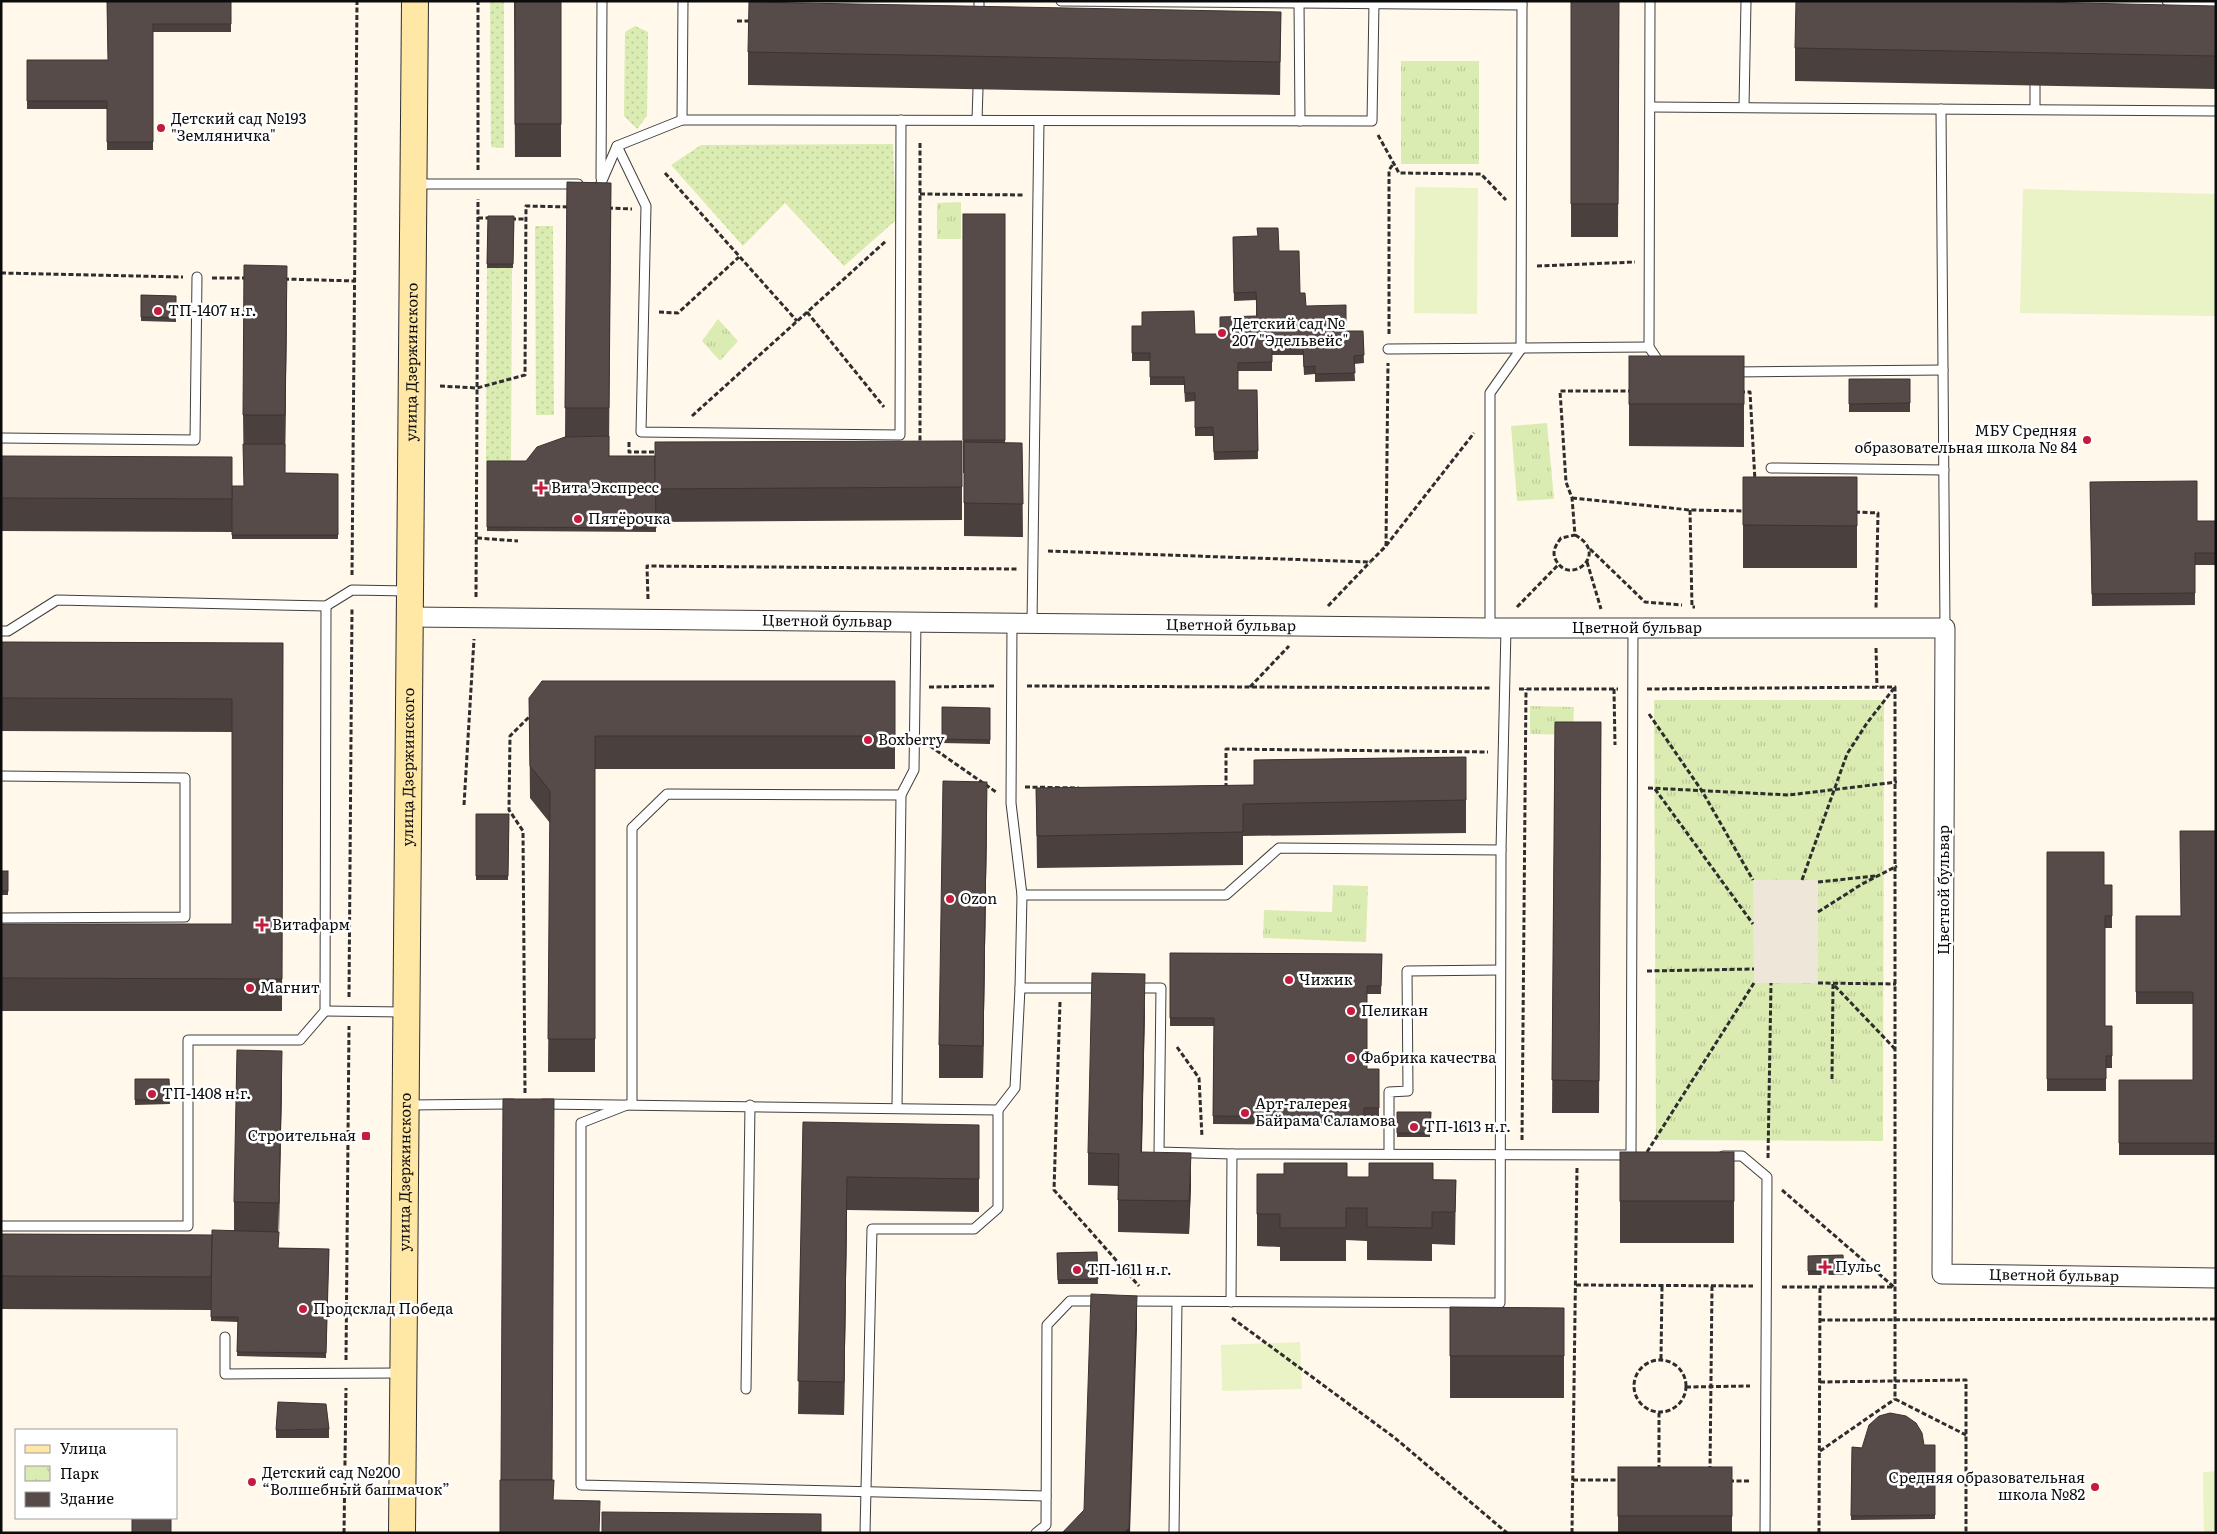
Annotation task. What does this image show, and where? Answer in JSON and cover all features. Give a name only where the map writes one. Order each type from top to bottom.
[{"type":"main road","name":"улица Дзержинского","points":[[402,1533],[415,1]]},
{"type":"street","name":"Цветной бульвар","points":[[409,617],[1503,628],[1945,628],[1942,1274],[2216,1278]]},
{"type":"lane","points":[[601,183],[602,1]]},
{"type":"lane","points":[[682,120],[684,1]]},
{"type":"lane","points":[[979,1],[979,31]]},
{"type":"lane","points":[[1036,1533],[1046,1524],[1048,1325],[1070,1301],[1500,1303],[1503,628],[1490,393],[1521,349],[1522,3],[1061,1]]},
{"type":"lane","points":[[1650,1],[1649,347],[1666,372]]},
{"type":"lane","points":[[1744,107],[1746,1]]},
{"type":"lane","points":[[2167,1],[2216,2]]},
{"type":"lane","points":[[1299,3],[1300,121]]},
{"type":"lane","points":[[601,183],[617,146],[682,120],[1372,121],[1374,3]]},
{"type":"lane","points":[[2035,85],[2035,109]]},
{"type":"lane","points":[[977,120],[978,90]]},
{"type":"lane","points":[[1651,107],[2216,111]]},
{"type":"lane","points":[[1940,110],[1945,628]]},
{"type":"lane","points":[[617,146],[646,206],[641,432],[900,434],[901,120]]},
{"type":"lane","points":[[1032,623],[1039,121]]},
{"type":"lane","points":[[414,184],[601,183]]},
{"type":"lane","points":[[1,438],[195,440],[197,277]]},
{"type":"lane","points":[[1388,349],[1649,347]]},
{"type":"lane","points":[[1726,372],[1943,370]]},
{"type":"lane","points":[[1770,468],[1944,470]]},
{"type":"lane","points":[[1,631],[8,631],[57,600],[326,606],[352,590],[410,591]]},
{"type":"lane","points":[[1,1226],[188,1226],[188,1040],[300,1040],[324,1011],[326,606]]},
{"type":"lane","points":[[897,1108],[902,795],[914,770],[916,623]]},
{"type":"lane","points":[[864,1533],[872,1229],[974,1229],[998,1208],[998,1110],[1015,1088],[1020,988],[1022,896],[1011,803],[1012,623]]},
{"type":"lane","points":[[1631,1155],[1633,628]]},
{"type":"lane","points":[[1,776],[185,778],[186,887],[186,917],[1,918]]},
{"type":"lane","points":[[632,1103],[632,828],[666,794],[902,795]]},
{"type":"lane","points":[[1022,896],[1226,895],[1279,848],[1501,850]]},
{"type":"lane","points":[[1390,1154],[1389,1092],[1408,1091],[1407,971],[1500,970]]},
{"type":"lane","points":[[1020,988],[1161,988],[1159,1152],[1232,1154],[1645,1155]]},
{"type":"lane","points":[[324,1011],[406,1012]]},
{"type":"lane","points":[[632,1103],[581,1123],[581,1485],[1046,1496]]},
{"type":"lane","points":[[535,1104],[632,1103],[998,1110]]},
{"type":"lane","points":[[406,1104],[525,1104]]},
{"type":"lane","points":[[746,1389],[750,1105]]},
{"type":"lane","points":[[1231,1302],[1232,1154]]},
{"type":"lane","points":[[1713,1156],[1742,1156],[1767,1177],[1765,1533]]},
{"type":"lane","points":[[1174,1533],[1177,1302]]},
{"type":"lane","points":[[225,1337],[224,1374],[404,1373]]},
{"type":"path","points":[[344,1533],[358,1]]},
{"type":"path","points":[[464,805],[476,618],[478,1]]},
{"type":"path","points":[[737,21],[756,21]]},
{"type":"path","points":[[1377,133],[1399,173],[1481,174],[1522,217]]},
{"type":"path","points":[[807,312],[920,449],[920,144]]},
{"type":"path","points":[[665,173],[796,321]]},
{"type":"path","points":[[901,194],[1039,195]]},
{"type":"path","points":[[440,386],[477,388],[525,376],[526,206],[574,208]]},
{"type":"path","points":[[601,208],[628,209],[628,218]]},
{"type":"path","points":[[653,452],[920,209]]},
{"type":"path","points":[[478,218],[497,219]]},
{"type":"path","points":[[506,219],[526,219]]},
{"type":"path","points":[[644,311],[678,313],[739,257]]},
{"type":"path","points":[[1533,266],[1650,262]]},
{"type":"path","points":[[1,273],[256,279]]},
{"type":"path","points":[[276,279],[355,281]]},
{"type":"path","points":[[1575,535],[1572,498],[1566,482],[1560,391],[1639,391]]},
{"type":"path","points":[[1732,392],[1750,392],[1755,491]]},
{"type":"path","points":[[1033,550],[1370,562],[1386,547],[1490,412]]},
{"type":"path","points":[[629,433],[629,452],[663,452]]},
{"type":"path","points":[[1572,498],[1690,510],[1747,511]]},
{"type":"path","points":[[1690,510],[1692,606]]},
{"type":"path","points":[[1850,512],[1878,513],[1877,608],[1873,608]]},
{"type":"path","points":[[1587,562],[1584,566],[1572,571],[1558,565],[1554,557],[1554,547],[1561,538],[1575,535],[1585,540],[1589,548],[1645,602],[1702,606]]},
{"type":"path","points":[[477,538],[518,541]]},
{"type":"path","points":[[1589,548],[1587,562],[1607,628]]},
{"type":"path","points":[[1503,628],[1510,614],[1558,565]]},
{"type":"path","points":[[648,620],[647,566],[1033,569]]},
{"type":"path","points":[[915,687],[1011,686]]},
{"type":"path","points":[[1802,880],[1847,754],[1867,722],[1895,687]]},
{"type":"path","points":[[1522,1140],[1526,688]]},
{"type":"path","points":[[1632,689],[1702,791],[1753,880]]},
{"type":"path","points":[[525,1104],[523,831],[509,810],[510,736],[534,712]]},
{"type":"path","points":[[915,736],[1011,803]]},
{"type":"path","points":[[1216,790],[1226,790],[1226,749],[1503,752]]},
{"type":"path","points":[[1632,787],[1789,795],[1834,788],[1897,782]]},
{"type":"path","points":[[1021,786],[1089,788]]},
{"type":"path","points":[[1655,788],[1753,924]]},
{"type":"path","points":[[1818,912],[1897,866]]},
{"type":"path","points":[[1818,882],[1878,876]]},
{"type":"path","points":[[1631,971],[1754,970]]},
{"type":"path","points":[[1576,1285],[1894,1287],[1767,1177],[1771,983]]},
{"type":"path","points":[[1818,983],[1896,984]]},
{"type":"path","points":[[1645,1155],[1754,984]]},
{"type":"path","points":[[1834,984],[1896,1050]]},
{"type":"path","points":[[1832,1079],[1834,984]]},
{"type":"path","points":[[1060,988],[1054,1190],[1153,1301]]},
{"type":"path","points":[[1161,1024],[1199,1078],[1200,1136]]},
{"type":"path","points":[[1572,1533],[1578,1154]]},
{"type":"path","points":[[1661,1360],[1662,1286]]},
{"type":"path","points":[[1710,1481],[1712,1286]]},
{"type":"path","points":[[1819,1533],[1820,1287]]},
{"type":"path","points":[[1214,1302],[1242,1327],[1395,1438],[1507,1533]]},
{"type":"path","points":[[1820,1320],[2216,1319]]},
{"type":"path","points":[[1661,1360],[1677,1366],[1683,1374],[1686,1387],[1682,1400],[1676,1407],[1659,1413],[1642,1406],[1634,1390],[1634,1381],[1643,1366],[1661,1360]]},
{"type":"path","points":[[1820,1382],[1966,1380],[1966,1533]]},
{"type":"path","points":[[1895,1399],[1896,1381]]},
{"type":"path","points":[[1686,1387],[1766,1386]]},
{"type":"path","points":[[1820,1451],[1895,1399]]},
{"type":"path","points":[[1895,1399],[1966,1435]]},
{"type":"path","points":[[1658,1471],[1659,1413]]},
{"type":"path","points":[[1573,1480],[1630,1480]]},
{"type":"path","points":[[1719,1481],[1765,1481]]},
{"type":"green space","points":[[490,1],[504,1],[504,148],[491,147]]},
{"type":"green space","points":[[635,26],[648,32],[647,116],[637,129],[624,116],[625,32]]},
{"type":"green space","points":[[1401,61],[1479,61],[1479,164],[1401,164]]},
{"type":"green space","points":[[893,144],[896,220],[844,266],[785,203],[743,246],[671,165],[701,145]]},
{"type":"green space","points":[[1415,187],[1478,188],[1477,314],[1414,313]]},
{"type":"green space","points":[[2023,189],[2216,194],[2215,316],[2020,313]]},
{"type":"green space","points":[[961,202],[961,239],[937,239],[937,203]]},
{"type":"green space","points":[[535,226],[553,226],[554,415],[536,415]]},
{"type":"green space","points":[[487,258],[512,258],[511,461],[486,461]]},
{"type":"green space","points":[[718,319],[738,341],[720,361],[702,341]]},
{"type":"green space","points":[[1547,423],[1554,499],[1517,501],[1511,426]]},
{"type":"green space","points":[[1654,700],[1884,700],[1883,1141],[1656,1140]]},
{"type":"green space","points":[[1530,706],[1574,707],[1573,735],[1530,734]]},
{"type":"green space","points":[[1333,885],[1368,886],[1366,942],[1263,938],[1264,910],[1332,912]]},
{"type":"green space","points":[[1300,1342],[1302,1389],[1222,1391],[1221,1345]]},
{"type":"green space","points":[[2216,1471],[2216,1533],[2204,1533],[2203,1472]]},
{"type":"shaded area","points":[[1753,880],[1818,880],[1818,983],[1754,983]]},
{"type":"building","points":[[107,1],[231,1],[231,24],[153,24],[153,142],[107,142],[107,101],[27,101],[27,60],[108,60]]},
{"type":"building","points":[[515,1],[561,1],[561,124],[515,124]]},
{"type":"building","points":[[1571,1],[1619,1],[1618,204],[1571,204]]},
{"type":"building","points":[[1796,1],[1989,1],[2216,6],[2216,56],[1795,48]]},
{"type":"building","points":[[749,2],[1281,12],[1280,62],[748,52]]},
{"type":"building","points":[[567,182],[611,183],[609,408],[565,408]]},
{"type":"building","points":[[963,214],[1005,214],[1005,440],[963,440]]},
{"type":"building","points":[[488,216],[514,216],[513,264],[487,264]]},
{"type":"building","points":[[1257,228],[1278,228],[1279,251],[1299,251],[1300,293],[1305,293],[1306,306],[1346,305],[1346,331],[1363,331],[1364,355],[1354,356],[1355,373],[1315,374],[1315,366],[1304,367],[1303,347],[1272,347],[1272,362],[1238,363],[1238,390],[1257,390],[1258,451],[1214,452],[1213,427],[1195,428],[1195,393],[1185,393],[1184,377],[1150,377],[1150,353],[1132,353],[1132,326],[1142,326],[1142,312],[1194,311],[1195,334],[1220,334],[1220,317],[1257,316],[1256,292],[1234,293],[1233,237],[1258,236]]},
{"type":"building","points":[[244,265],[287,266],[285,415],[243,415]]},
{"type":"building","name":"ТП-1407 н.г.","points":[[141,295],[176,296],[176,318],[141,317]]},
{"type":"building","points":[[1629,356],[1744,356],[1744,404],[1629,404]]},
{"type":"building","points":[[1849,379],[1910,379],[1910,403],[1849,404]]},
{"type":"building","points":[[609,436],[609,456],[655,456],[656,528],[487,527],[487,461],[526,461],[537,447],[565,437]]},
{"type":"building","points":[[962,441],[962,487],[655,489],[655,442]]},
{"type":"building","points":[[964,442],[1022,443],[1023,504],[964,503]]},
{"type":"building","points":[[243,444],[285,444],[285,473],[338,474],[338,535],[232,535],[232,486],[244,486]]},
{"type":"building","points":[[1,456],[232,457],[232,499],[1,498]]},
{"type":"building","points":[[1743,477],[1857,477],[1857,526],[1743,525]]},
{"type":"building","points":[[2197,481],[2197,521],[2216,521],[2216,553],[2195,553],[2195,593],[2092,594],[2090,482]]},
{"type":"building","points":[[1,642],[283,643],[282,979],[1,978],[1,924],[232,924],[232,699],[1,698]]},
{"type":"building","points":[[542,681],[895,681],[895,736],[595,736],[595,1039],[548,1039],[550,791],[530,766],[529,698]]},
{"type":"building","points":[[942,707],[990,708],[990,740],[942,739]]},
{"type":"building","points":[[1555,722],[1601,722],[1599,1081],[1552,1080]]},
{"type":"building","points":[[1466,757],[1466,800],[1243,804],[1243,832],[1037,836],[1036,788],[1254,785],[1254,760]]},
{"type":"building","points":[[943,781],[987,782],[983,1046],[939,1045]]},
{"type":"building","points":[[476,814],[509,814],[508,876],[476,876]]},
{"type":"building","points":[[2180,831],[2216,831],[2216,1143],[2119,1143],[2119,1080],[2193,1080],[2193,992],[2136,992],[2136,916],[2181,916]]},
{"type":"building","points":[[2047,852],[2104,852],[2104,885],[2112,885],[2112,916],[2105,916],[2105,1026],[2112,1026],[2112,1056],[2106,1056],[2106,1079],[2047,1079]]},
{"type":"building","points":[[1,871],[8,871],[8,891],[1,891]]},
{"type":"building","points":[[1170,953],[1382,954],[1381,986],[1367,986],[1367,1069],[1379,1069],[1379,1108],[1364,1108],[1364,1117],[1213,1116],[1214,1018],[1170,1018]]},
{"type":"building","points":[[1092,973],[1145,974],[1141,1152],[1191,1153],[1189,1201],[1118,1200],[1119,1154],[1088,1153]]},
{"type":"building","points":[[237,1050],[282,1051],[279,1203],[234,1202]]},
{"type":"building","name":"ТП-1408 н.г.","points":[[135,1079],[169,1079],[170,1100],[135,1100]]},
{"type":"building","points":[[503,1099],[554,1099],[552,1480],[501,1480]]},
{"type":"building","name":"ТП-1613 н.г.","points":[[1397,1112],[1431,1112],[1430,1133],[1397,1133]]},
{"type":"building","points":[[803,1122],[979,1125],[979,1179],[847,1177],[844,1382],[798,1381]]},
{"type":"building","points":[[1620,1152],[1734,1152],[1734,1201],[1620,1201]]},
{"type":"building","points":[[1284,1163],[1347,1163],[1347,1177],[1369,1177],[1369,1163],[1433,1163],[1433,1180],[1456,1180],[1455,1212],[1432,1212],[1432,1228],[1367,1227],[1367,1208],[1346,1208],[1346,1228],[1280,1228],[1280,1214],[1257,1214],[1257,1174],[1284,1174]]},
{"type":"building","points":[[212,1230],[279,1232],[278,1248],[329,1249],[326,1353],[237,1352],[238,1317],[211,1317]]},
{"type":"building","points":[[1,1234],[212,1235],[211,1277],[1,1276]]},
{"type":"building","name":"ТП-1611 н.г.","points":[[1097,1252],[1098,1279],[1058,1280],[1057,1253]]},
{"type":"building","name":"Пульс","points":[[1843,1255],[1844,1271],[1808,1271],[1808,1256]]},
{"type":"building","points":[[1091,1294],[1137,1296],[1129,1528],[1124,1533],[1062,1533],[1084,1510]]},
{"type":"building","points":[[1450,1307],[1564,1308],[1564,1356],[1450,1356]]},
{"type":"building","points":[[278,1402],[326,1404],[329,1429],[276,1430]]},
{"type":"building","points":[[1890,1413],[1906,1416],[1916,1423],[1922,1433],[1924,1445],[1935,1445],[1935,1515],[1851,1516],[1852,1447],[1862,1448],[1869,1425],[1879,1416]]},
{"type":"building","points":[[1618,1467],[1732,1467],[1732,1516],[1618,1516]]},
{"type":"building","points":[[500,1480],[554,1480],[553,1500],[600,1501],[599,1533],[500,1533]]},
{"type":"building","points":[[602,1512],[821,1514],[821,1533],[602,1533]]},
{"type":"building","points":[[132,1519],[171,1519],[171,1533],[132,1533]]},
{"type":"place","name":"Детский сад №193 \"Земляничка\"","points":[[161,128]]},
{"type":"place","name":"ТП-1407 н.г.","points":[[158,311]]},
{"type":"place","name":"Детский сад № 207 \"Эдельвейс\"","points":[[1222,333]]},
{"type":"place","name":"МБУ Средняя образовательная школа № 84","points":[[2087,440]]},
{"type":"place","name":"Вита Экспресс","points":[[541,488]]},
{"type":"place","name":"Пятёрочка","points":[[578,519]]},
{"type":"place","name":"Boxberry","points":[[868,740]]},
{"type":"place","name":"Ozon","points":[[950,899]]},
{"type":"place","name":"Витафарм","points":[[262,925]]},
{"type":"place","name":"Чижик","points":[[1289,980]]},
{"type":"place","name":"Магнит","points":[[250,988]]},
{"type":"place","name":"Пеликан","points":[[1351,1011]]},
{"type":"place","name":"Фабрика качества","points":[[1351,1058]]},
{"type":"place","name":"ТП-1408 н.г.","points":[[152,1094]]},
{"type":"place","name":"Арт-галерея Байрама Саламова","points":[[1245,1113]]},
{"type":"place","name":"ТП-1613 н.г.","points":[[1414,1127]]},
{"type":"place","name":"Строительная","points":[[366,1136]]},
{"type":"place","name":"Пульс","points":[[1825,1267]]},
{"type":"place","name":"ТП-1611 н.г.","points":[[1077,1270]]},
{"type":"place","name":"Продсклад Победа","points":[[303,1309]]},
{"type":"place","name":"Детский сад №200 “Волшебный башмачок”","points":[[252,1482]]},
{"type":"place","name":"Средняя образовательная школа №82","points":[[2095,1487]]}]
